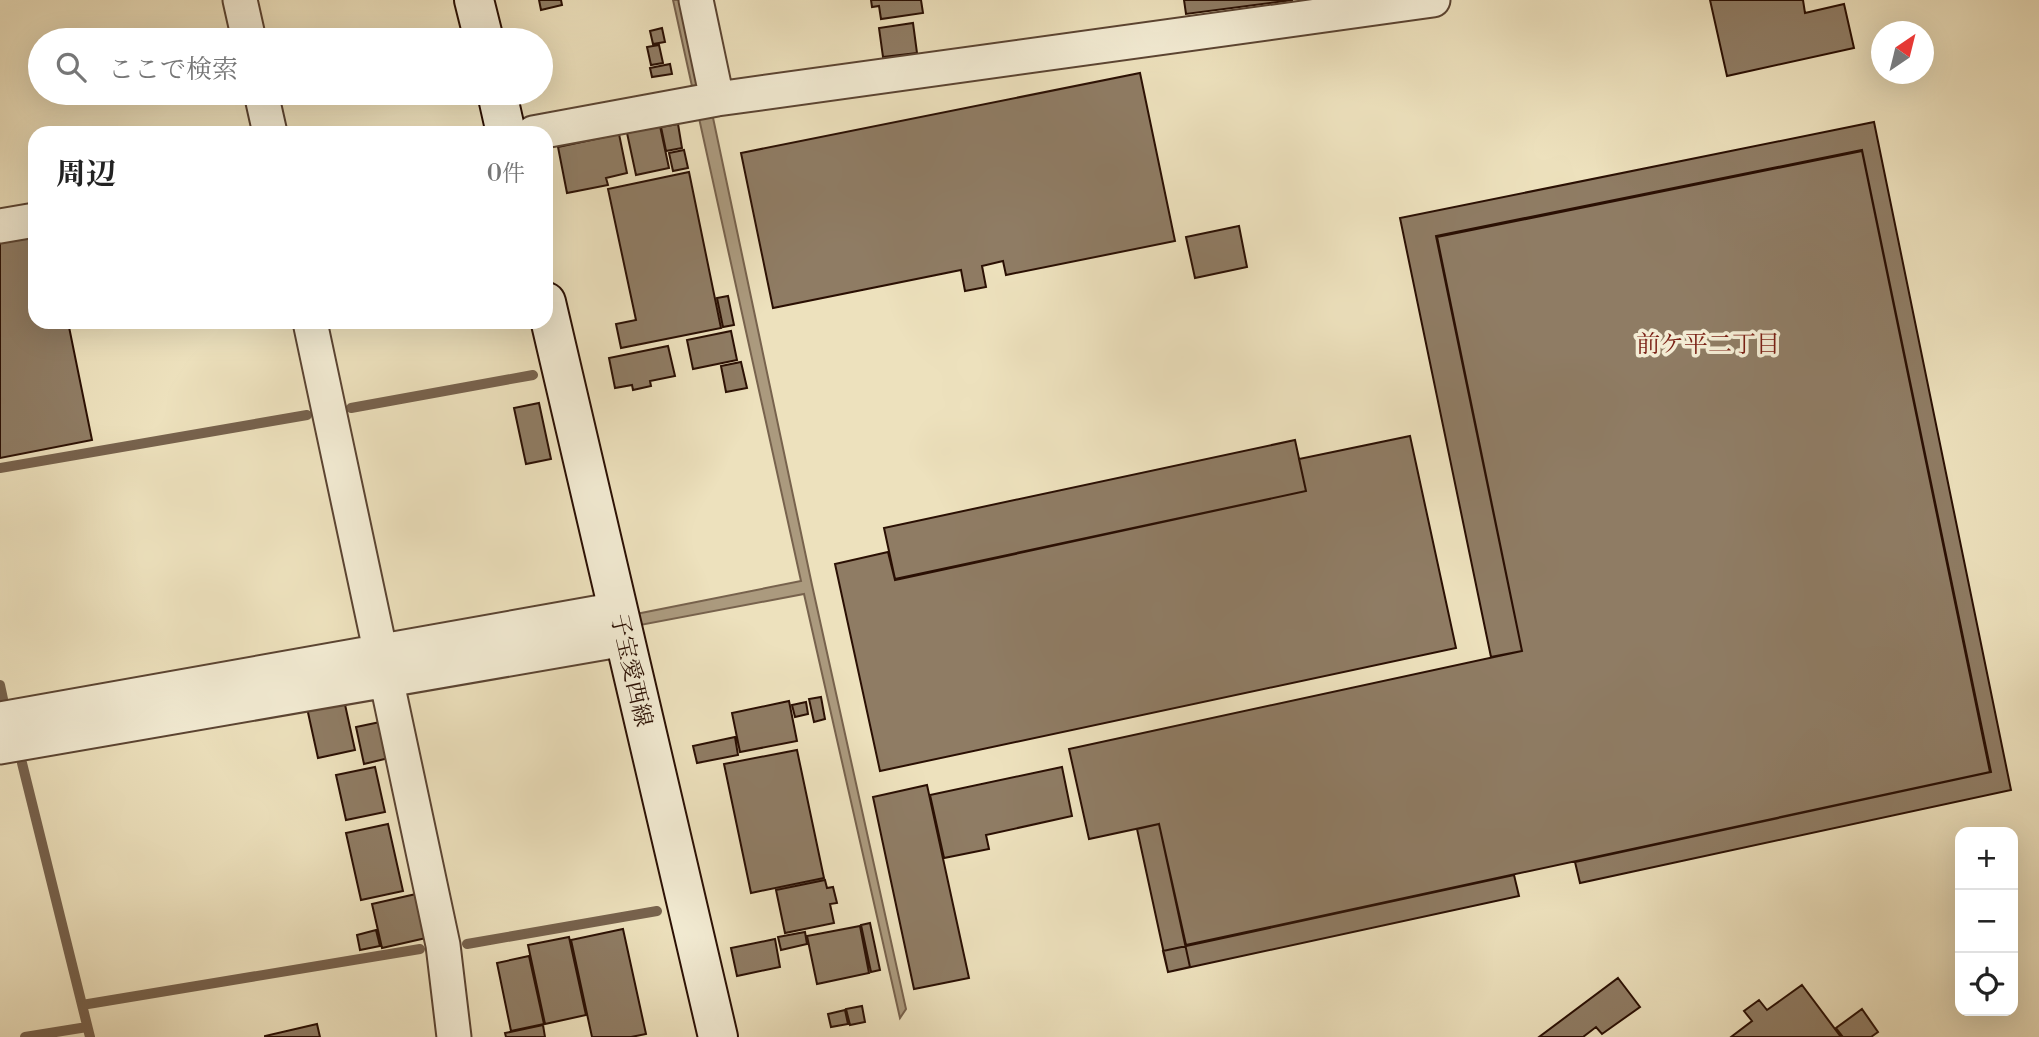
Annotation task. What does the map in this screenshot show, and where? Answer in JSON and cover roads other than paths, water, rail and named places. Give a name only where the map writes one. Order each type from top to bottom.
[{"type":"main road","points":[[474,0],[481,28]]},
{"type":"main road","points":[[500,105],[504,126]]},
{"type":"main road","name":"子宝愛西線","points":[[552,329],[718,1037]]},
{"type":"street","points":[[240,0],[246,28]]},
{"type":"street","points":[[696,0],[704,101]]},
{"type":"street","points":[[553,129],[704,101],[1433,0]]},
{"type":"street","points":[[264,105],[268,126]]},
{"type":"street","points":[[0,226],[28,221]]},
{"type":"street","points":[[312,329],[443,945],[454,1037]]},
{"type":"street","points":[[0,747],[384,666],[621,624]]},
{"type":"street","points":[[0,719],[384,666]]},
{"type":"waterway","points":[[351,408],[533,375]]},
{"type":"waterway","points":[[0,468],[307,415]]},
{"type":"waterway","points":[[0,685],[3,699]]},
{"type":"waterway","points":[[22,763],[90,1037]]},
{"type":"waterway","points":[[467,944],[657,911]]},
{"type":"waterway","points":[[82,1005],[420,949]]},
{"type":"waterway","points":[[25,1037],[87,1027]]},
{"type":"district","name":"前ケ平二丁目","points":[[1708,344]]}]
